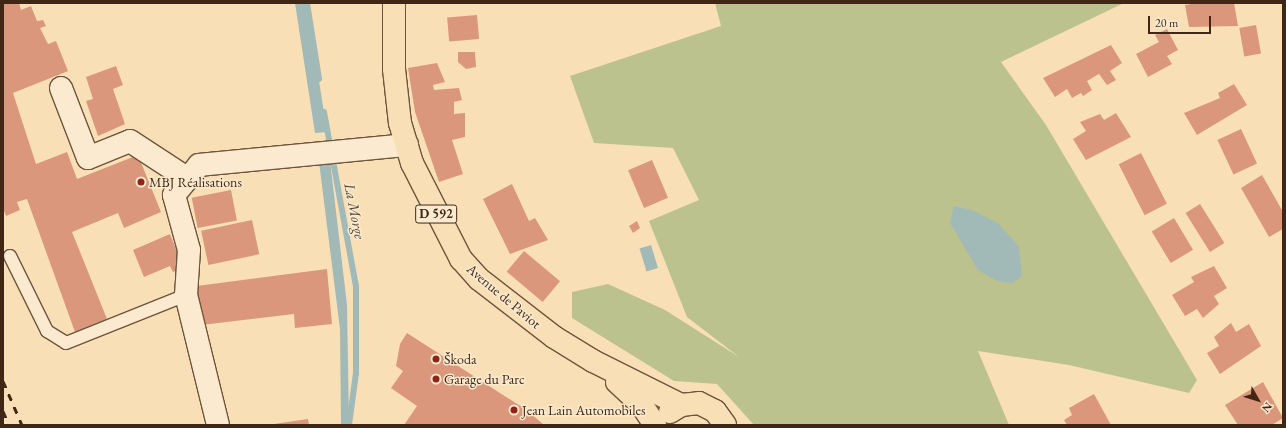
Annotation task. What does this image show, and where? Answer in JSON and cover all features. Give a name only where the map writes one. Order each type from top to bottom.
[{"type":"main road","name":"Avenue de Paviot","points":[[394,3],[394,69],[407,145],[440,224],[461,259],[479,279],[554,337],[593,361],[681,405]]},
{"type":"main road","name":"Avenue de Paviot","points":[[593,361],[640,404],[655,425]]},
{"type":"main road","points":[[662,425],[671,411],[681,405],[707,406],[725,425]]},
{"type":"street","points":[[61,88],[88,158],[130,141],[188,179]]},
{"type":"street","points":[[218,425],[186,295],[189,250],[174,195],[199,165],[407,145]]},
{"type":"lane","points":[[10,256],[48,332],[66,343],[186,295]]},
{"type":"green space","points":[[715,3],[1124,3],[1001,62],[1046,125],[1197,380],[1189,393],[1069,365],[978,351],[1009,425],[754,425],[717,384],[674,381],[572,318],[572,292],[608,284],[665,310],[739,357],[687,317],[649,221],[699,200],[673,148],[594,143],[570,76],[721,26]]},
{"type":"water","points":[[295,3],[306,3],[308,10],[327,132],[315,133]]},
{"type":"water","points":[[329,152],[347,305],[349,425],[341,425],[340,329],[318,154]]},
{"type":"water","points":[[954,206],[972,210],[998,223],[1019,247],[1022,276],[1012,283],[997,281],[978,270],[950,223]]},
{"type":"water","points":[[651,245],[658,268],[647,271],[640,249]]},
{"type":"building","points":[[3,3],[19,3],[21,10],[31,6],[37,21],[43,20],[46,26],[40,28],[48,44],[56,41],[68,71],[13,93],[36,164],[67,152],[77,179],[138,155],[161,212],[124,228],[118,213],[72,232],[107,319],[75,332],[27,199],[17,202],[20,210],[6,216],[3,208]]},
{"type":"building","points":[[1197,3],[1234,3],[1238,26],[1189,27],[1185,5]]},
{"type":"building","points":[[477,15],[479,39],[449,42],[447,18]]},
{"type":"building","points":[[1256,25],[1261,54],[1244,57],[1239,28]]},
{"type":"building","points":[[1167,29],[1178,50],[1167,56],[1172,64],[1148,77],[1136,54],[1159,42],[1155,35]]},
{"type":"building","points":[[1111,45],[1122,63],[1110,71],[1116,80],[1107,85],[1099,74],[1087,81],[1092,90],[1083,96],[1081,93],[1072,98],[1067,89],[1055,97],[1043,78]]},
{"type":"building","points":[[458,52],[475,52],[476,67],[466,69],[458,62]]},
{"type":"building","points":[[437,63],[445,82],[433,85],[434,90],[459,88],[462,100],[454,102],[454,114],[465,113],[465,137],[452,140],[463,174],[439,182],[415,112],[408,68]]},
{"type":"building","points":[[116,66],[123,85],[113,89],[125,124],[98,136],[86,101],[93,99],[86,77]]},
{"type":"building","points":[[1234,84],[1247,105],[1197,135],[1184,113],[1220,98],[1218,93]]},
{"type":"building","points":[[1116,113],[1131,137],[1086,160],[1073,139],[1086,131],[1080,122],[1100,114],[1104,120]]},
{"type":"building","points":[[1241,129],[1257,163],[1233,174],[1217,140]]},
{"type":"building","points":[[1141,153],[1167,204],[1145,215],[1119,164]]},
{"type":"building","points":[[652,160],[668,198],[644,208],[628,170]]},
{"type":"building","points":[[1262,175],[1283,212],[1283,229],[1269,237],[1241,188]]},
{"type":"building","points":[[512,184],[529,221],[535,218],[548,240],[510,254],[483,199]]},
{"type":"building","points":[[231,190],[237,220],[198,228],[192,198]]},
{"type":"building","points":[[1200,204],[1224,243],[1210,252],[1186,213]]},
{"type":"building","points":[[1174,218],[1193,250],[1171,263],[1152,231]]},
{"type":"building","points":[[252,220],[259,254],[208,265],[201,231]]},
{"type":"building","points":[[637,221],[640,228],[633,233],[629,226]]},
{"type":"building","points":[[170,234],[181,262],[179,269],[173,272],[170,266],[144,277],[133,250]]},
{"type":"building","points":[[524,251],[560,281],[543,302],[507,272]]},
{"type":"building","points":[[1214,266],[1227,288],[1214,296],[1219,304],[1203,318],[1197,309],[1185,316],[1172,295],[1194,282],[1191,277]]},
{"type":"building","points":[[327,269],[332,324],[295,328],[294,314],[201,325],[197,286]]},
{"type":"building","points":[[1231,323],[1236,332],[1249,324],[1261,346],[1220,374],[1207,353],[1219,346],[1214,337]]},
{"type":"building","name":"Garage du Parc","points":[[407,333],[528,411],[544,425],[404,425],[417,406],[391,388],[403,371],[396,366],[400,344]]},
{"type":"building","points":[[1263,382],[1283,418],[1272,425],[1238,425],[1225,405]]},
{"type":"building","points":[[1094,394],[1111,425],[1067,425],[1064,420],[1072,415],[1069,408]]},
{"type":"building","points":[[308,419],[309,425],[274,425],[274,424]]},
{"type":"waterway","name":"La Morge","points":[[307,3],[319,79]]},
{"type":"waterway","name":"La Morge","points":[[324,112],[356,286],[356,373],[349,425]]},
{"type":"railway","points":[[3,381],[22,425]]},
{"type":"railway","points":[[3,411],[9,425]]},
{"type":"place","name":"MBJ Réalisations","points":[[141,182]]},
{"type":"place","name":"Škoda","points":[[436,359]]},
{"type":"place","name":"Garage du Parc","points":[[436,379]]},
{"type":"place","name":"Jean Lain Automobiles","points":[[514,410]]}]
